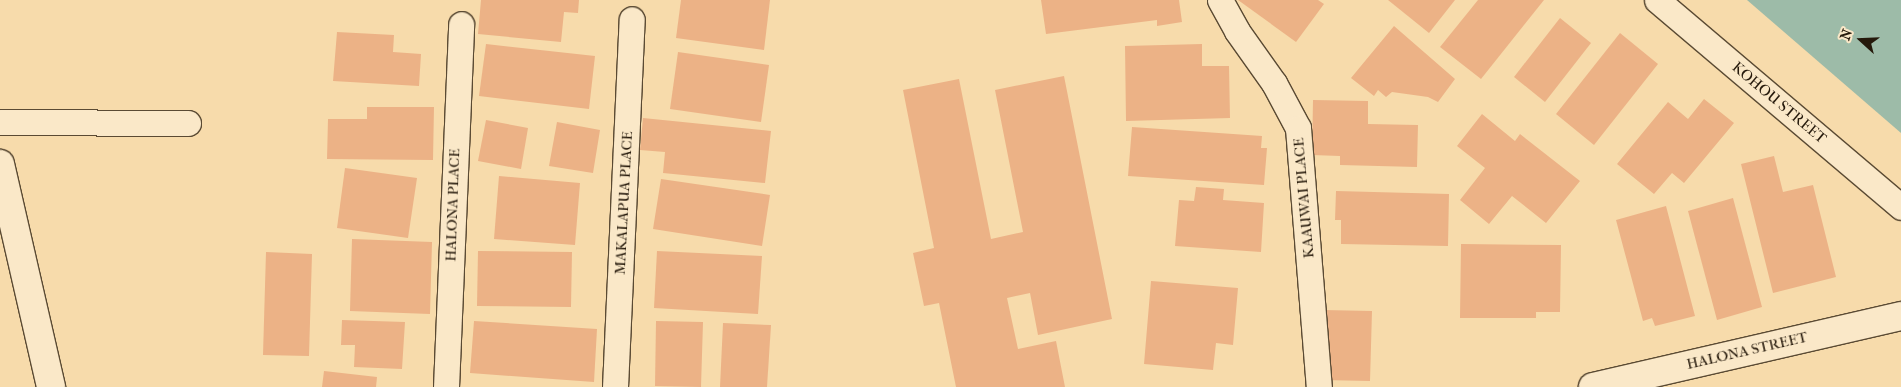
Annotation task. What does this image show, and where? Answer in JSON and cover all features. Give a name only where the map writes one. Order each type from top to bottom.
[{"type":"main road","points":[[0,164],[50,387]]},
{"type":"main road","name":"HALONA STREET","points":[[1593,387],[1901,316]]},
{"type":"street","name":"KAAUWAI PLACE","points":[[1220,0],[1237,31],[1274,83],[1298,128],[1319,387]]},
{"type":"street","name":"KOHOU STREET","points":[[1657,0],[1901,207]]},
{"type":"street","name":"MAKALAPUA PLACE","points":[[615,387],[632,19]]},
{"type":"street","name":"HALONA PLACE","points":[[446,387],[461,24]]},
{"type":"street","points":[[0,122],[188,123]]},
{"type":"shaded area","points":[[1747,0],[1901,0],[1901,133]]},
{"type":"building","points":[[481,0],[579,0],[578,13],[564,12],[561,42],[478,34]]},
{"type":"building","points":[[681,0],[770,0],[764,50],[676,38]]},
{"type":"building","points":[[1041,0],[1179,0],[1182,22],[1157,26],[1157,20],[1046,34]]},
{"type":"building","points":[[1238,0],[1318,0],[1324,4],[1296,42]]},
{"type":"building","points":[[1388,0],[1455,0],[1429,33]]},
{"type":"building","points":[[1478,0],[1544,0],[1481,79],[1440,47]]},
{"type":"building","points":[[1560,18],[1591,43],[1545,102],[1514,77]]},
{"type":"building","points":[[1394,26],[1455,79],[1438,102],[1428,97],[1392,92],[1386,97],[1378,90],[1374,96],[1351,78]]},
{"type":"building","points":[[337,32],[394,35],[393,52],[421,54],[419,86],[333,81]]},
{"type":"building","points":[[1620,33],[1658,64],[1594,145],[1556,114]]},
{"type":"building","points":[[486,44],[595,56],[589,109],[479,96]]},
{"type":"building","points":[[1202,44],[1202,66],[1229,66],[1230,118],[1126,121],[1125,46]]},
{"type":"building","points":[[678,52],[769,65],[761,122],[670,109]]},
{"type":"building","points":[[1064,76],[1112,319],[1038,335],[1030,293],[1007,298],[1018,349],[1056,341],[1065,387],[956,387],[939,303],[924,306],[913,253],[934,248],[903,90],[959,79],[991,239],[1023,232],[995,90]]},
{"type":"building","points":[[1704,99],[1734,123],[1684,183],[1672,173],[1654,194],[1617,164],[1668,102],[1688,119]]},
{"type":"building","points":[[1313,100],[1368,101],[1368,124],[1418,125],[1417,167],[1340,165],[1340,156],[1312,155]]},
{"type":"building","points":[[367,107],[434,107],[433,160],[327,159],[328,119],[367,119]]},
{"type":"building","points":[[1482,114],[1515,141],[1520,134],[1580,181],[1546,223],[1512,196],[1489,224],[1460,200],[1485,168],[1457,146]]},
{"type":"building","points":[[643,118],[771,131],[765,183],[663,173],[665,152],[640,150]]},
{"type":"building","points":[[486,120],[528,128],[521,169],[478,161]]},
{"type":"building","points":[[557,122],[600,130],[593,173],[549,166]]},
{"type":"building","points":[[1132,127],[1262,136],[1261,148],[1267,148],[1264,185],[1128,176]]},
{"type":"building","points":[[1774,156],[1783,192],[1813,185],[1836,277],[1773,293],[1741,164]]},
{"type":"building","points":[[345,168],[417,178],[408,238],[337,228]]},
{"type":"building","points":[[499,176],[580,183],[575,245],[494,239]]},
{"type":"building","points":[[661,179],[770,195],[762,246],[653,229]]},
{"type":"building","points":[[1196,187],[1224,189],[1223,200],[1264,203],[1261,252],[1175,246],[1179,200],[1194,201]]},
{"type":"building","points":[[1336,191],[1449,194],[1448,246],[1341,244],[1341,220],[1335,220]]},
{"type":"building","points":[[1733,198],[1762,307],[1717,320],[1688,211]]},
{"type":"building","points":[[1666,206],[1695,316],[1655,326],[1652,318],[1643,321],[1616,220]]},
{"type":"building","points":[[352,239],[432,242],[430,314],[350,311]]},
{"type":"building","points":[[1461,244],[1561,245],[1560,312],[1536,312],[1536,318],[1460,318]]},
{"type":"building","points":[[478,251],[572,252],[571,307],[477,306]]},
{"type":"building","points":[[657,251],[762,256],[758,314],[654,308]]},
{"type":"building","points":[[266,252],[312,254],[309,356],[263,355]]},
{"type":"building","points":[[1151,281],[1238,288],[1233,345],[1216,343],[1213,370],[1144,364]]},
{"type":"building","points":[[1323,310],[1372,311],[1370,381],[1322,380]]},
{"type":"building","points":[[342,320],[405,322],[402,369],[354,367],[355,345],[341,345]]},
{"type":"building","points":[[474,321],[597,329],[594,382],[470,373]]},
{"type":"building","points":[[656,321],[703,322],[701,387],[655,386]]},
{"type":"building","points":[[723,323],[771,325],[767,387],[720,387]]},
{"type":"building","points":[[324,371],[377,377],[376,387],[322,387]]}]
